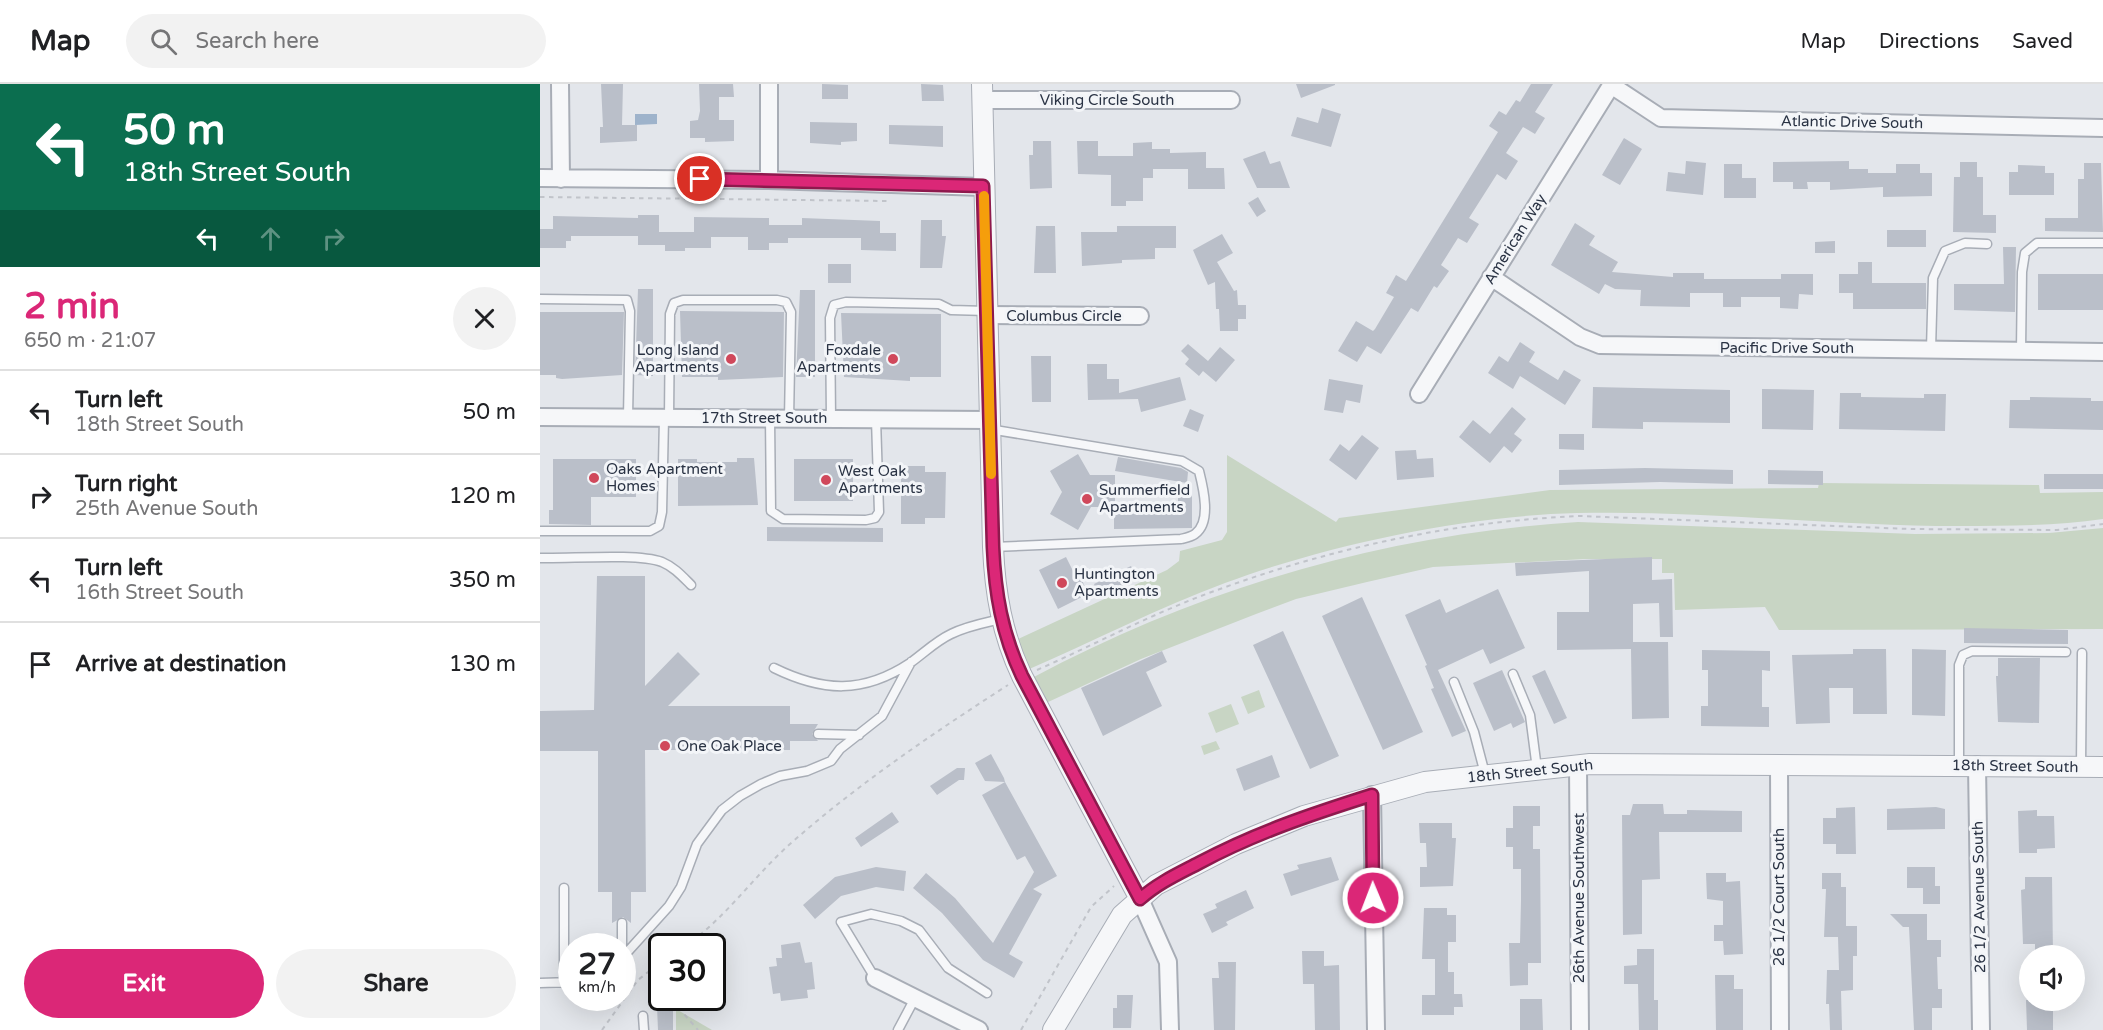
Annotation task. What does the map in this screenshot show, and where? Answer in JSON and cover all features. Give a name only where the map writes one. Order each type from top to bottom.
[{"type":"street","points":[[560,84],[561,178]]},
{"type":"street","points":[[769,84],[770,180]]},
{"type":"street","name":"Atlantic Drive South","points":[[1612,84],[1661,118],[2103,128]]},
{"type":"street","name":"American Way","points":[[1419,394],[1612,84]]},
{"type":"street","points":[[982,92],[994,582],[1001,619],[1011,652],[1022,676],[1140,899],[1168,962],[1170,1030]]},
{"type":"street","name":"Viking Circle South","points":[[982,92],[1231,100]]},
{"type":"street","points":[[540,178],[770,180],[983,186]]},
{"type":"street","name":"Pacific Drive South","points":[[1491,277],[1580,338],[1600,345],[2103,352]]},
{"type":"street","name":"Columbus Circle","points":[[988,313],[1140,316]]},
{"type":"street","name":"17th Street South","points":[[540,417],[876,419],[989,425]]},
{"type":"street","name":"18th Street South","points":[[1053,1030],[1122,915],[1156,885],[1236,844],[1304,816],[1372,795],[1425,782],[1578,766],[1779,764],[2103,767]]},
{"type":"street","name":"26 1/2 Court South","points":[[1779,764],[1780,1030]]},
{"type":"street","name":"26 1/2 Avenue South","points":[[1968,765],[1981,1030]]},
{"type":"street","name":"26th Avenue Southwest","points":[[1578,766],[1580,1030]]},
{"type":"street","points":[[1372,795],[1376,1030]]},
{"type":"street","points":[[876,978],[980,1030]]},
{"type":"lane","points":[[1931,349],[1933,278],[1945,251],[1965,243],[1987,244]]},
{"type":"lane","points":[[2020,350],[2022,272],[2025,253],[2037,243],[2103,243]]},
{"type":"lane","points":[[540,299],[627,300],[630,311],[628,417]]},
{"type":"lane","points":[[540,531],[650,531],[659,526],[662,512],[667,418],[670,314],[674,303],[683,300],[777,300],[786,302],[791,312],[789,418]]},
{"type":"lane","points":[[831,419],[830,318],[834,305],[846,302],[939,304],[951,310],[988,313]]},
{"type":"lane","points":[[770,418],[771,511],[783,519],[866,520],[874,518],[879,512],[876,419]]},
{"type":"lane","points":[[989,425],[1182,461],[1199,471],[1205,492],[1203,521],[1196,534],[1181,539],[1123,544],[993,547]]},
{"type":"lane","points":[[540,558],[644,559],[661,562],[676,569],[692,585]]},
{"type":"lane","points":[[774,668],[801,681],[846,686],[867,684],[888,676],[911,662],[933,644],[953,633],[1001,619]]},
{"type":"lane","points":[[1968,765],[1959,665],[1963,655],[1972,651],[2066,652]]},
{"type":"lane","points":[[2081,766],[2082,654]]},
{"type":"lane","points":[[636,943],[669,906],[681,887],[697,844],[722,810],[761,784],[780,776],[807,771],[831,761],[840,749],[882,716],[911,662]]},
{"type":"lane","points":[[1513,674],[1530,715],[1537,770]]},
{"type":"lane","points":[[1454,682],[1474,732],[1485,775]]},
{"type":"lane","points":[[818,734],[860,735]]},
{"type":"lane","points":[[564,888],[566,933]]},
{"type":"lane","points":[[876,978],[842,922],[871,914],[901,921],[919,930],[948,968],[987,993]]},
{"type":"lane","points":[[622,923],[622,933]]},
{"type":"lane","points":[[540,984],[558,983]]},
{"type":"lane","points":[[898,1030],[915,998]]},
{"type":"lane","points":[[643,1016],[644,1030]]},
{"type":"path","points":[[540,198],[894,201]]},
{"type":"path","points":[[700,933],[732,904],[788,846],[838,803],[927,738],[1022,676],[1218,590],[1264,574],[1354,548],[1480,526],[1580,516],[1910,530],[2057,530],[2103,524]]},
{"type":"path","points":[[1021,1030],[1091,907],[1114,886]]},
{"type":"path","points":[[602,1030],[638,980],[648,972]]},
{"type":"path","points":[[682,1011],[698,1030]]},
{"type":"green space","points":[[1227,455],[1336,522],[1339,518],[1550,490],[1818,488],[1819,483],[2039,485],[2040,493],[2103,492],[2103,519],[2013,526],[1959,526],[1864,524],[1673,514],[1577,513],[1534,515],[1444,526],[1398,534],[1309,556],[1225,583],[1175,603],[1027,670],[1016,640],[1167,570],[1179,561],[1180,551],[1222,540],[1227,532]]},
{"type":"green space","points":[[1578,522],[1915,534],[2049,533],[2103,528],[2103,629],[1779,630],[1765,607],[1675,610],[1674,573],[1662,573],[1662,559],[1585,559],[1433,567],[1296,599],[1141,659],[1046,703],[1032,678],[1162,617],[1297,570],[1436,539],[1506,528]]},
{"type":"green space","points":[[1259,690],[1265,707],[1248,714],[1241,697]]},
{"type":"green space","points":[[1231,704],[1239,724],[1216,733],[1208,713]]},
{"type":"green space","points":[[1216,741],[1220,749],[1204,755],[1201,746]]},
{"type":"green space","points":[[676,1011],[679,1011],[712,1030],[676,1030]]},
{"type":"water","points":[[635,114],[657,114],[657,124],[635,125]]},
{"type":"building","points":[[601,84],[623,84],[622,125],[637,125],[637,141],[600,143],[600,127],[603,127]]},
{"type":"building","points":[[699,84],[733,84],[734,97],[719,97],[719,120],[734,120],[734,141],[705,142],[705,138],[690,138],[690,121],[698,120],[700,111]]},
{"type":"building","points":[[822,84],[848,85],[848,99],[822,99]]},
{"type":"building","points":[[921,84],[943,85],[944,101],[922,101]]},
{"type":"building","points":[[1296,84],[1335,84],[1335,85],[1301,98]]},
{"type":"building","points":[[1531,84],[1553,84],[1535,112],[1545,118],[1535,134],[1523,127],[1506,153],[1518,161],[1506,180],[1497,174],[1469,218],[1479,224],[1467,243],[1458,238],[1441,265],[1449,271],[1437,288],[1434,286],[1418,312],[1411,308],[1381,354],[1367,346],[1357,362],[1338,351],[1356,321],[1373,331],[1375,329],[1394,297],[1386,293],[1396,275],[1406,281],[1498,132],[1489,126],[1499,111],[1506,115],[1516,100],[1520,102]]},
{"type":"building","points":[[1322,108],[1341,114],[1331,147],[1291,136],[1297,117],[1318,123]]},
{"type":"building","points":[[810,122],[857,123],[857,141],[841,142],[841,145],[810,143]]},
{"type":"building","points":[[889,125],[943,126],[943,147],[889,144]]},
{"type":"building","points":[[1624,138],[1642,149],[1620,185],[1602,175]]},
{"type":"building","points":[[1033,141],[1051,141],[1052,188],[1030,189],[1029,155],[1033,155]]},
{"type":"building","points":[[1077,141],[1098,141],[1098,156],[1133,156],[1133,143],[1152,142],[1152,149],[1170,149],[1170,153],[1206,152],[1206,168],[1224,168],[1225,189],[1188,189],[1188,169],[1153,169],[1153,178],[1143,178],[1143,201],[1126,201],[1126,206],[1111,206],[1111,175],[1078,174]]},
{"type":"building","points":[[1265,151],[1270,164],[1280,161],[1290,188],[1257,188],[1243,159]]},
{"type":"building","points":[[1686,161],[1706,163],[1703,195],[1666,191],[1668,172],[1685,174]]},
{"type":"building","points":[[1849,161],[1849,169],[1868,169],[1868,173],[1896,173],[1896,164],[1920,164],[1920,173],[1932,173],[1932,196],[1883,197],[1883,187],[1830,190],[1830,182],[1807,182],[1808,189],[1793,189],[1793,182],[1773,182],[1773,162]]},
{"type":"building","points":[[1960,162],[1977,162],[1977,177],[1983,177],[1983,215],[1996,215],[1996,233],[1953,232],[1954,177],[1960,177]]},
{"type":"building","points":[[2084,163],[2101,163],[2103,232],[2045,231],[2045,218],[2078,218],[2078,179],[2084,179]]},
{"type":"building","points":[[1724,164],[1742,164],[1742,178],[1756,178],[1756,198],[1724,198]]},
{"type":"building","points":[[2018,165],[2045,166],[2045,173],[2054,173],[2054,195],[2009,195],[2009,172],[2018,172]]},
{"type":"building","points":[[1258,197],[1266,211],[1257,217],[1248,203]]},
{"type":"building","points":[[638,215],[659,215],[659,232],[694,232],[694,217],[769,218],[769,225],[802,225],[802,218],[880,221],[880,233],[896,233],[896,251],[861,250],[861,238],[788,238],[788,243],[769,243],[769,250],[748,250],[748,237],[711,237],[711,248],[665,251],[665,245],[638,245],[638,236],[571,236],[571,241],[566,241],[566,248],[540,248],[540,229],[553,229],[553,216],[638,218]]},
{"type":"building","points":[[921,220],[942,220],[942,236],[946,236],[942,268],[920,268]]},
{"type":"building","points":[[1575,223],[1595,236],[1589,245],[1618,262],[1612,272],[1673,277],[1673,273],[1704,273],[1704,279],[1781,279],[1781,274],[1813,274],[1813,295],[1799,294],[1798,309],[1780,308],[1780,297],[1741,297],[1741,307],[1723,307],[1723,293],[1690,293],[1690,307],[1640,306],[1641,290],[1615,289],[1605,284],[1599,294],[1551,265]]},
{"type":"building","points":[[1036,226],[1055,226],[1056,273],[1034,273]]},
{"type":"building","points":[[1117,226],[1176,226],[1176,248],[1155,248],[1155,259],[1122,260],[1122,263],[1082,266],[1081,232],[1117,232]]},
{"type":"building","points":[[1887,230],[1926,230],[1926,247],[1887,247]]},
{"type":"building","points":[[1222,234],[1233,253],[1217,262],[1234,291],[1237,290],[1238,305],[1246,305],[1246,319],[1238,319],[1238,331],[1220,331],[1215,282],[1208,285],[1193,250]]},
{"type":"building","points":[[1835,241],[1835,253],[1815,253],[1815,242]]},
{"type":"building","points":[[2003,247],[2016,247],[2015,312],[1954,310],[1954,284],[2004,284]]},
{"type":"building","points":[[1858,262],[1872,262],[1872,283],[1926,283],[1926,309],[1853,309],[1853,293],[1839,293],[1839,274],[1858,274]]},
{"type":"building","points":[[828,264],[851,264],[851,283],[828,283]]},
{"type":"building","points":[[2038,274],[2103,274],[2103,310],[2038,310]]},
{"type":"building","points":[[638,289],[653,289],[653,376],[635,375]]},
{"type":"building","points":[[800,290],[815,290],[815,377],[796,377]]},
{"type":"building","points":[[680,311],[784,312],[783,377],[718,380],[718,377],[682,377]]},
{"type":"building","points":[[540,312],[624,312],[622,375],[562,379],[556,378],[556,375],[540,375]]},
{"type":"building","points":[[841,313],[941,314],[941,377],[910,377],[910,381],[844,377]]},
{"type":"building","points":[[1520,342],[1535,352],[1529,362],[1558,380],[1564,370],[1581,380],[1565,405],[1520,376],[1513,389],[1488,373],[1499,356],[1508,362]]},
{"type":"building","points":[[1188,344],[1208,361],[1220,347],[1235,360],[1216,382],[1203,371],[1199,376],[1185,364],[1189,359],[1181,351]]},
{"type":"building","points":[[1031,356],[1051,356],[1051,402],[1032,402]]},
{"type":"building","points":[[1087,364],[1107,364],[1107,379],[1119,379],[1119,393],[1180,377],[1186,400],[1141,412],[1138,399],[1088,400]]},
{"type":"building","points":[[1329,379],[1363,385],[1360,403],[1346,400],[1343,413],[1324,410]]},
{"type":"building","points":[[1593,387],[1730,390],[1730,423],[1643,422],[1643,429],[1592,428]]},
{"type":"building","points":[[1762,389],[1814,390],[1813,430],[1762,429]]},
{"type":"building","points":[[1840,393],[1861,393],[1861,397],[1924,398],[1924,394],[1946,394],[1945,431],[1839,429]]},
{"type":"building","points":[[2030,397],[2091,398],[2091,401],[2103,401],[2103,430],[2009,428],[2010,400],[2030,400]]},
{"type":"building","points":[[1512,407],[1526,419],[1514,434],[1522,440],[1512,453],[1504,446],[1490,463],[1459,437],[1473,420],[1490,434]]},
{"type":"building","points":[[1190,409],[1204,415],[1198,432],[1183,426]]},
{"type":"building","points":[[1559,434],[1584,434],[1584,450],[1559,449]]},
{"type":"building","points":[[1362,435],[1379,448],[1356,480],[1329,460],[1340,444],[1349,451]]},
{"type":"building","points":[[1416,450],[1417,459],[1433,458],[1434,477],[1397,480],[1395,451]]},
{"type":"building","name":"Summerfield Apartments","points":[[1078,454],[1090,475],[1115,475],[1115,507],[1091,507],[1078,530],[1050,514],[1062,492],[1050,471]]},
{"type":"building","points":[[1118,457],[1181,468],[1188,472],[1187,483],[1115,471]]},
{"type":"building","points":[[737,458],[754,458],[758,505],[678,506],[678,459],[697,459],[697,462],[737,462]]},
{"type":"building","name":"Oaks Apartment Homes","points":[[553,459],[636,459],[636,497],[591,497],[591,525],[549,524],[549,510],[553,510]]},
{"type":"building","name":"West Oak Apartments","points":[[794,459],[853,459],[853,501],[794,501]]},
{"type":"building","points":[[901,466],[925,466],[925,472],[946,472],[945,518],[925,518],[925,524],[901,524]]},
{"type":"building","points":[[1645,468],[1733,470],[1733,484],[1660,482],[1559,485],[1559,470]]},
{"type":"building","points":[[1768,470],[1823,471],[1823,485],[1768,484]]},
{"type":"building","points":[[2044,474],[2103,474],[2103,489],[2044,489]]},
{"type":"building","points":[[1178,485],[1192,485],[1192,528],[1114,529],[1114,514],[1178,513]]},
{"type":"building","points":[[767,527],[883,528],[883,542],[767,541]]},
{"type":"building","name":"Huntington Apartments","points":[[1066,557],[1074,573],[1078,571],[1088,594],[1058,609],[1039,570]]},
{"type":"building","points":[[1652,557],[1652,580],[1672,579],[1673,637],[1660,637],[1659,603],[1633,604],[1633,642],[1668,642],[1669,718],[1632,719],[1631,649],[1557,650],[1557,612],[1589,612],[1589,571],[1516,576],[1515,563]]},
{"type":"building","points":[[1131,566],[1137,579],[1100,597],[1094,584]]},
{"type":"building","name":"One Oak Place","points":[[597,576],[645,576],[645,686],[678,652],[700,674],[668,706],[790,706],[790,724],[818,724],[812,734],[818,741],[790,741],[790,750],[645,750],[646,892],[631,892],[631,923],[623,917],[612,923],[612,892],[598,892],[598,751],[540,751],[540,711],[594,710]]},
{"type":"building","points":[[1498,589],[1525,648],[1490,664],[1483,649],[1438,670],[1466,731],[1452,737],[1431,689],[1434,688],[1425,666],[1427,665],[1405,615],[1440,599],[1446,613]]},
{"type":"building","points":[[1362,597],[1423,732],[1383,750],[1322,616]]},
{"type":"building","points":[[1964,628],[2068,630],[2068,644],[1964,643]]},
{"type":"building","points":[[1283,631],[1339,756],[1310,769],[1253,645]]},
{"type":"building","points":[[1853,649],[1886,649],[1887,714],[1853,714],[1853,688],[1829,688],[1830,723],[1796,724],[1792,655],[1853,654]]},
{"type":"building","points":[[1912,649],[1946,650],[1945,716],[1912,715]]},
{"type":"building","points":[[1702,650],[1770,651],[1770,671],[1762,670],[1762,707],[1769,707],[1769,727],[1701,726],[1701,706],[1708,706],[1708,670],[1702,670]]},
{"type":"building","points":[[1162,651],[1167,662],[1146,672],[1162,706],[1103,736],[1081,688]]},
{"type":"building","points":[[1998,658],[2040,658],[2039,723],[1998,722],[1996,676],[1998,676]]},
{"type":"building","points":[[1502,670],[1525,722],[1513,728],[1511,723],[1494,731],[1473,683]]},
{"type":"building","points":[[1545,670],[1567,718],[1554,724],[1532,676]]},
{"type":"building","points":[[991,754],[1005,782],[985,781],[975,763]]},
{"type":"building","points":[[1272,755],[1280,777],[1244,791],[1236,769]]},
{"type":"building","points":[[957,768],[965,768],[964,780],[959,780],[937,795],[930,786]]},
{"type":"building","points":[[1005,782],[1057,876],[1033,889],[1042,894],[1009,954],[1023,962],[1014,978],[983,960],[942,913],[913,888],[926,873],[955,898],[993,943],[1034,872],[1025,856],[1017,860],[982,795]]},
{"type":"building","points":[[1633,804],[1663,804],[1664,814],[1687,814],[1687,810],[1742,811],[1742,832],[1659,832],[1660,879],[1642,880],[1642,934],[1623,935],[1622,815],[1630,815]]},
{"type":"building","points":[[1513,806],[1540,806],[1540,826],[1533,826],[1533,849],[1540,849],[1541,963],[1528,963],[1528,985],[1510,986],[1509,943],[1520,943],[1521,901],[1521,869],[1513,869],[1513,847],[1506,847],[1506,828],[1513,828]]},
{"type":"building","points":[[1855,807],[1856,854],[1836,854],[1836,844],[1823,844],[1823,818],[1836,818],[1836,808]]},
{"type":"building","points":[[1936,807],[1945,809],[1945,829],[1887,830],[1887,809]]},
{"type":"building","points":[[2037,810],[2037,816],[2054,816],[2055,848],[2037,849],[2037,853],[2019,853],[2018,811]]},
{"type":"building","points":[[892,812],[899,822],[861,847],[855,838]]},
{"type":"building","points":[[1419,823],[1452,823],[1452,838],[1456,838],[1453,886],[1420,887],[1420,867],[1427,867],[1426,843],[1420,843]]},
{"type":"building","points":[[1331,857],[1339,880],[1291,896],[1283,874],[1299,869],[1297,865]]},
{"type":"building","points":[[876,867],[906,871],[904,891],[876,887],[841,896],[815,919],[803,905],[835,877]]},
{"type":"building","points":[[1907,867],[1935,867],[1935,886],[1940,886],[1940,904],[1923,904],[1923,888],[1907,888]]},
{"type":"building","points":[[1706,873],[1726,873],[1726,882],[1740,881],[1743,954],[1724,955],[1723,941],[1714,941],[1714,925],[1723,925],[1723,901],[1707,899]]},
{"type":"building","points":[[1822,873],[1841,873],[1841,887],[1846,887],[1846,926],[1857,926],[1857,956],[1853,956],[1853,990],[1841,991],[1842,1030],[1830,1030],[1829,1004],[1826,1004],[1827,970],[1839,970],[1838,937],[1824,937],[1826,889],[1822,889]]},
{"type":"building","points":[[2025,877],[2052,877],[2053,945],[2023,944],[2021,890],[2025,889]]},
{"type":"building","points":[[1246,890],[1254,908],[1226,922],[1228,925],[1212,933],[1203,914],[1217,908],[1215,904]]},
{"type":"building","points":[[1424,908],[1447,908],[1447,915],[1456,915],[1456,942],[1448,942],[1448,972],[1454,972],[1454,994],[1462,994],[1463,1007],[1454,1007],[1454,1015],[1422,1015],[1422,995],[1435,995],[1435,959],[1422,959]]},
{"type":"building","points":[[1890,914],[1927,914],[1927,940],[1941,940],[1941,957],[1937,957],[1938,989],[1942,989],[1942,1008],[1932,1008],[1932,1030],[1914,1030],[1909,927],[1903,927]]},
{"type":"building","points":[[800,942],[805,963],[812,962],[815,989],[807,990],[808,998],[781,1001],[780,993],[773,994],[769,967],[777,966],[776,958],[782,958],[781,945]]},
{"type":"building","points":[[1637,949],[1654,949],[1654,1000],[1658,1000],[1658,1030],[1639,1030],[1638,984],[1624,984],[1624,966],[1637,965]]},
{"type":"building","points":[[1302,951],[1324,951],[1324,966],[1339,965],[1340,1030],[1315,1030],[1314,984],[1303,984]]},
{"type":"building","points":[[1218,962],[1236,962],[1235,1030],[1214,1030],[1212,978],[1219,978]]},
{"type":"building","points":[[1715,975],[1734,975],[1734,989],[1743,989],[1743,1030],[1716,1030]]},
{"type":"building","points":[[1117,995],[1133,995],[1131,1028],[1113,1028],[1113,1008],[1117,1008]]},
{"type":"building","points":[[1520,999],[1542,999],[1543,1030],[1520,1030]]},
{"type":"building","points":[[657,1011],[673,1011],[673,1030],[658,1030]]},
{"type":"building","points":[[2026,1011],[2053,1011],[2053,1030],[2027,1030]]},
{"type":"slow traffic","points":[[984,196],[991,474]]},
{"type":"place","name":"Long Island Apartments","points":[[731,359]]},
{"type":"place","name":"Foxdale Apartments","points":[[893,359]]},
{"type":"place","name":"Oaks Apartment Homes","points":[[594,478]]},
{"type":"place","name":"West Oak Apartments","points":[[826,480]]},
{"type":"place","name":"Summerfield Apartments","points":[[1087,499]]},
{"type":"place","name":"Huntington Apartments","points":[[1062,583]]},
{"type":"place","name":"One Oak Place","points":[[665,746]]},
{"type":"route","points":[[700,179],[983,186],[994,582],[1001,619],[1011,652],[1022,676],[1101,821],[1140,899],[1156,885],[1236,844],[1304,816],[1372,795],[1373,898]]}]
